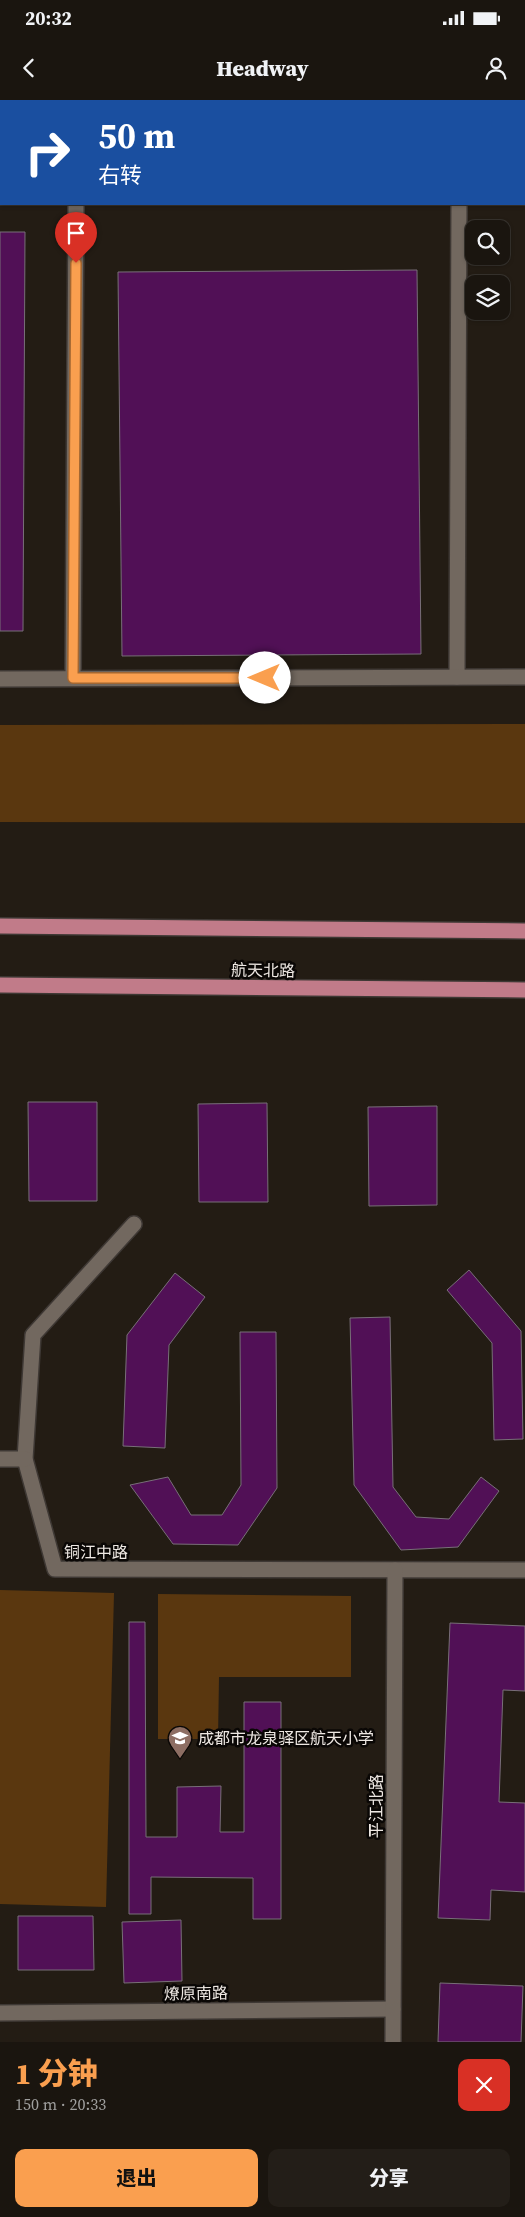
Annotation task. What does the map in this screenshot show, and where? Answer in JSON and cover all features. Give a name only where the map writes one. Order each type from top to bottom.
[{"type":"main road","points":[[0,926],[525,931]]},
{"type":"main road","name":"航天北路","points":[[0,985],[525,990]]},
{"type":"street","points":[[73,678],[76,205]]},
{"type":"street","points":[[458,205],[458,677]]},
{"type":"street","points":[[0,679],[525,677]]},
{"type":"street","name":"铜江中路","points":[[134,1224],[33,1334],[25,1460],[55,1569],[525,1570]]},
{"type":"street","points":[[0,1459],[25,1460]]},
{"type":"street","name":"平江北路","points":[[393,2042],[395,1570]]},
{"type":"street","name":"燎原南路","points":[[0,2013],[393,2009]]},
{"type":"shaded area","points":[[525,724],[525,823],[0,822],[0,725]]},
{"type":"shaded area","points":[[0,1590],[114,1593],[106,1907],[0,1904]]},
{"type":"shaded area","points":[[158,1594],[351,1596],[351,1677],[219,1677],[218,1739],[158,1739]]},
{"type":"building","points":[[0,232],[25,232],[23,631],[0,631]]},
{"type":"building","points":[[417,270],[421,654],[122,656],[118,272]]},
{"type":"building","points":[[28,1102],[97,1102],[97,1201],[29,1201]]},
{"type":"building","points":[[267,1103],[268,1202],[199,1202],[198,1104]]},
{"type":"building","points":[[437,1106],[437,1205],[369,1206],[368,1107]]},
{"type":"building","points":[[469,1270],[521,1331],[523,1439],[494,1440],[492,1343],[447,1290]]},
{"type":"building","points":[[175,1273],[205,1297],[169,1345],[165,1448],[123,1446],[127,1335]]},
{"type":"building","points":[[390,1317],[393,1487],[416,1517],[449,1519],[481,1477],[499,1491],[458,1547],[401,1550],[354,1485],[350,1318]]},
{"type":"building","points":[[240,1332],[276,1332],[277,1488],[238,1545],[173,1544],[130,1485],[168,1477],[191,1515],[222,1515],[241,1485]]},
{"type":"building","points":[[129,1622],[145,1622],[146,1837],[177,1837],[177,1787],[221,1786],[220,1832],[244,1832],[244,1702],[281,1702],[281,1919],[253,1919],[253,1878],[151,1877],[151,1914],[129,1914]]},
{"type":"building","points":[[450,1623],[525,1626],[525,1691],[503,1690],[499,1802],[525,1803],[525,1892],[491,1890],[490,1920],[438,1918]]},
{"type":"building","points":[[18,1916],[93,1916],[94,1970],[18,1970]]},
{"type":"building","points":[[181,1920],[182,1981],[124,1983],[122,1922]]},
{"type":"building","points":[[440,1983],[523,1986],[521,2042],[438,2042]]},
{"type":"place","name":"成都市龙泉驿区航天小学","points":[[180,1759]]},
{"type":"route","points":[[76,263],[73,678],[265,678]]}]
